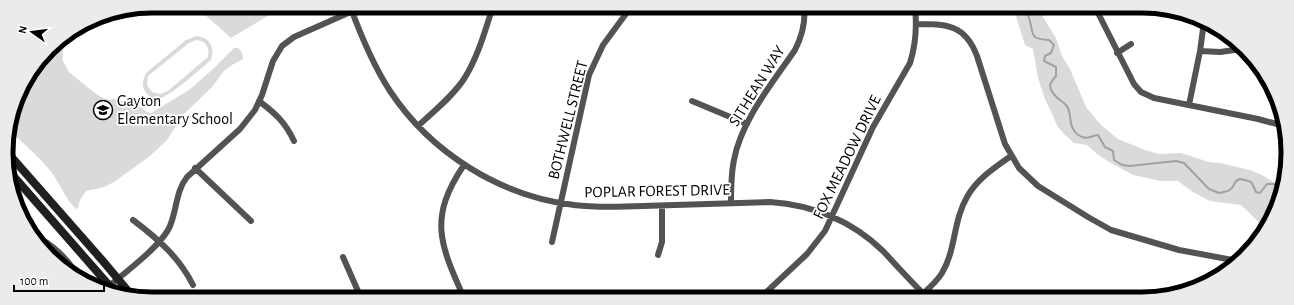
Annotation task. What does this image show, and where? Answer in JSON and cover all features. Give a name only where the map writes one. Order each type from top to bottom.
[{"type":"main road","points":[[13,159],[127,289]]},
{"type":"main road","points":[[16,179],[105,284]]},
{"type":"street","points":[[111,286],[165,234],[170,225],[181,185],[186,176],[240,129],[251,116],[259,101],[273,61],[279,50],[294,37],[343,13]]},
{"type":"street","name":"POPLAR FOREST DRIVE","points":[[353,13],[372,60],[398,102],[418,126],[434,142],[457,161],[503,186],[539,198],[561,203],[605,207],[770,202],[784,203],[813,209],[833,216],[850,225],[870,239],[883,251],[919,292]]},
{"type":"street","points":[[418,126],[454,91],[468,73],[491,13]]},
{"type":"street","name":"BOTHWELL STREET","points":[[552,242],[587,85],[593,66],[610,35],[626,13]]},
{"type":"street","name":"SITHEAN WAY","points":[[731,203],[731,181],[737,146],[747,124],[770,86],[795,50],[800,40],[805,23],[804,13]]},
{"type":"street","name":"FOX MEADOW DRIVE","points":[[766,292],[815,245],[825,231],[873,127],[910,63],[915,46],[915,13]]},
{"type":"street","points":[[1098,13],[1134,84],[1147,96],[1258,118],[1278,124]]},
{"type":"street","points":[[916,24],[948,25],[963,34],[971,42],[977,56],[1002,137],[1011,156],[1019,168],[1038,186],[1107,228],[1179,250],[1230,260]]},
{"type":"street","points":[[1189,105],[1203,28]]},
{"type":"street","points":[[1117,52],[1131,44]]},
{"type":"street","points":[[1200,51],[1220,52],[1235,50]]},
{"type":"street","points":[[259,101],[273,111],[283,121],[294,141]]},
{"type":"street","points":[[692,101],[747,124]]},
{"type":"street","points":[[926,292],[937,280],[946,264],[960,213],[971,191],[985,174],[1011,156]]},
{"type":"street","points":[[462,292],[445,251],[442,221],[443,209],[449,189],[464,165]]},
{"type":"street","points":[[196,168],[251,221]]},
{"type":"street","points":[[658,255],[662,242],[662,206]]},
{"type":"street","points":[[133,220],[159,241],[177,259],[186,271],[193,285]]},
{"type":"street","points":[[47,242],[70,264]]},
{"type":"street","points":[[343,257],[358,292]]},
{"type":"shaded area","points":[[203,13],[271,13],[271,14],[231,38]]},
{"type":"shaded area","points":[[1015,13],[1042,13],[1043,17],[1056,38],[1062,56],[1070,69],[1086,107],[1101,125],[1118,139],[1159,154],[1181,153],[1209,162],[1250,170],[1277,184],[1274,197],[1267,214],[1261,224],[1241,205],[1210,201],[1193,192],[1178,181],[1161,181],[1133,175],[1109,162],[1087,145],[1074,143],[1058,127],[1045,99],[1038,78],[1033,49],[1025,45]]},
{"type":"shaded area","points":[[196,36],[205,38],[212,47],[211,60],[165,96],[161,98],[154,98],[150,96],[146,93],[143,86],[143,80],[146,73],[186,40]],"holes":[[[196,40],[205,43],[208,47],[208,57],[168,91],[160,94],[152,92],[147,85],[148,76],[189,43]]]},
{"type":"shaded area","points":[[62,47],[62,59],[69,72],[91,90],[101,97],[109,100],[114,99],[123,101],[151,113],[189,90],[234,48],[238,48],[240,50],[243,59],[224,71],[212,87],[184,114],[167,140],[150,156],[114,182],[104,187],[86,191],[80,200],[78,208],[76,209],[69,201],[55,177],[14,134],[20,108],[27,91],[42,68]]},
{"type":"waterway","points":[[1024,13],[1028,15],[1033,34],[1037,38],[1049,40],[1054,45],[1051,53],[1045,56],[1044,61],[1056,67],[1056,76],[1050,86],[1054,95],[1068,108],[1072,127],[1077,134],[1085,138],[1098,135],[1105,147],[1113,151],[1114,160],[1122,165],[1130,166],[1176,161],[1184,163],[1209,189],[1219,193],[1228,191],[1232,188],[1236,181],[1240,179],[1252,183],[1256,192],[1260,193],[1267,184],[1274,184],[1277,186]]},
{"type":"place","name":"Gayton Elementary School","points":[[103,110]]}]
